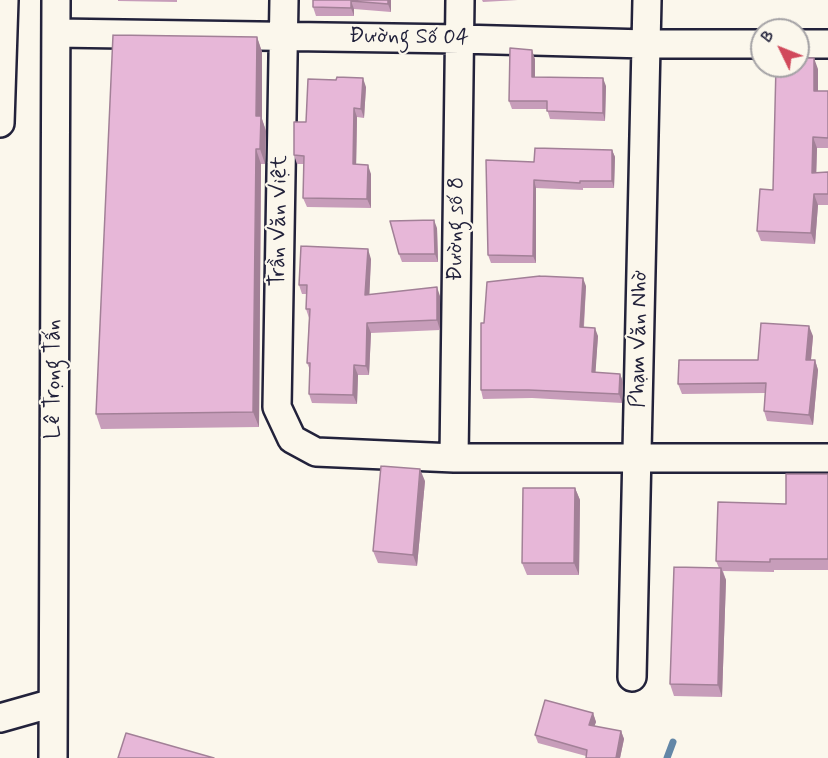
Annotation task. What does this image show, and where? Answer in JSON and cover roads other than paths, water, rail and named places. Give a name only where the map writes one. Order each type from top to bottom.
[{"type":"street","points":[[0,123],[4,0]]},
{"type":"street","name":"Lê Trọng Tấn","points":[[53,758],[56,0]]},
{"type":"street","name":"Trần Văn Việt","points":[[284,0],[277,407],[292,439],[316,452],[454,458]]},
{"type":"street","name":"Đường số 8","points":[[454,458],[460,0]]},
{"type":"street","name":"Phạm Văn Nhờ","points":[[632,678],[647,0]]},
{"type":"street","name":"Đường Số 04","points":[[56,33],[750,44]]},
{"type":"street","points":[[810,44],[828,44]]},
{"type":"street","points":[[454,458],[828,458]]},
{"type":"street","points":[[0,718],[53,703]]},
{"type":"waterway","points":[[667,758],[673,742]]}]
